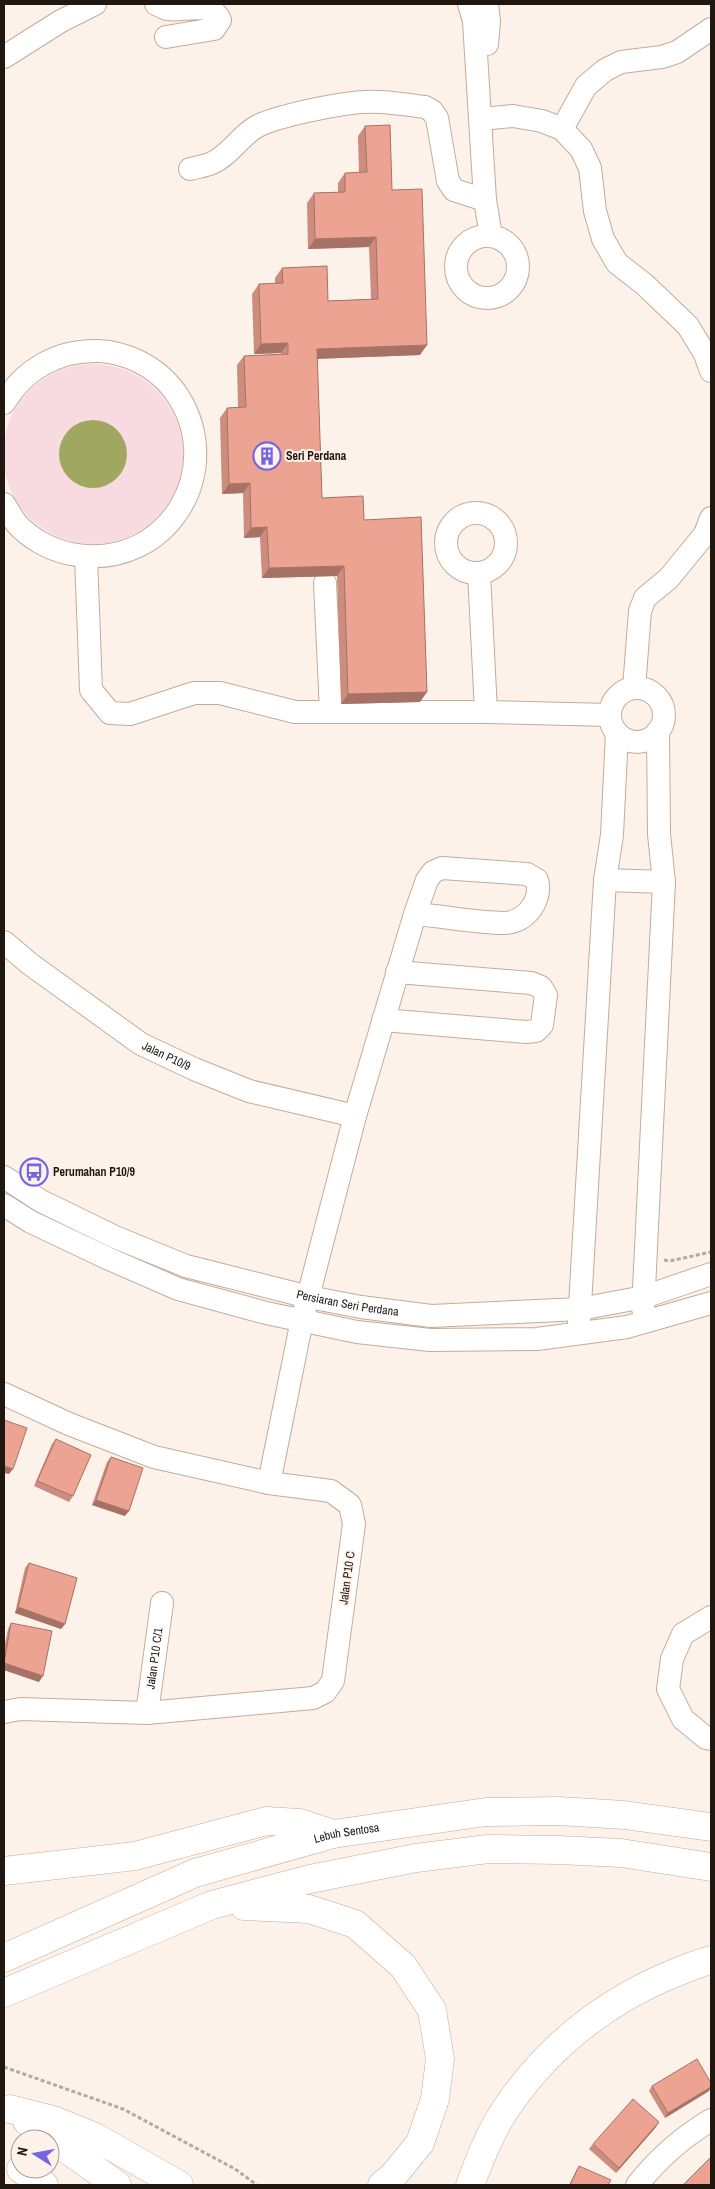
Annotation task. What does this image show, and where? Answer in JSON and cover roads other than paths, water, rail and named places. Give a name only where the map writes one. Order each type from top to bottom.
[{"type":"main road","name":"Lebuh Sentosa","points":[[4,1958],[195,1873],[333,1834],[486,1812],[550,1811],[624,1815],[711,1827]]},
{"type":"main road","points":[[4,1871],[135,1856],[266,1821],[300,1823],[333,1834]]},
{"type":"main road","points":[[4,1993],[212,1906],[339,1873],[416,1858],[488,1850],[558,1850],[621,1853],[711,1866]]},
{"type":"main road","points":[[212,1906],[270,1906],[309,1909],[355,1924],[403,1966],[432,2010],[440,2059],[436,2100],[420,2143],[393,2176],[382,2185]]},
{"type":"main road","points":[[470,2185],[479,2161],[503,2113],[535,2070],[567,2038],[607,2007],[645,1986],[698,1963],[711,1960]]},
{"type":"main road","points":[[7,2106],[117,2185]]},
{"type":"main road","points":[[7,2106],[53,2120],[95,2137],[179,2185]]},
{"type":"street","points":[[4,57],[57,12],[95,4]]},
{"type":"street","points":[[156,4],[167,9],[207,8],[217,14],[220,20],[214,29],[166,37]]},
{"type":"street","points":[[469,4],[474,21],[485,200],[491,236]]},
{"type":"street","points":[[478,76],[487,50],[488,4]]},
{"type":"street","points":[[562,129],[586,86],[605,70],[621,62],[662,57],[676,52],[711,29]]},
{"type":"street","points":[[190,169],[212,164],[225,155],[245,134],[257,126],[272,120],[365,101],[425,107],[432,111],[437,118],[448,181],[454,190],[485,200]]},
{"type":"street","points":[[481,119],[513,116],[542,121],[562,129],[581,149],[590,168],[595,211],[606,244],[617,263],[644,284],[688,326],[705,354],[711,371]]},
{"type":"street","points":[[4,403],[23,378],[38,367],[59,356],[84,350],[107,351],[131,358],[156,372],[167,382],[182,401],[192,429],[196,453],[194,470],[181,507],[159,533],[130,550],[107,556],[86,557],[62,552],[39,542],[16,523],[4,504]]},
{"type":"street","points":[[634,688],[640,611],[645,598],[668,578],[705,534],[711,518]]},
{"type":"street","points":[[86,557],[91,690],[110,713],[130,714],[194,693],[220,693],[295,712],[486,712],[613,724],[629,740],[639,741],[651,738],[658,731],[663,719],[660,702],[652,693],[634,688],[618,695],[613,703],[613,724],[612,835],[605,880],[578,1333]]},
{"type":"street","points":[[479,573],[486,712]]},
{"type":"street","points":[[325,583],[331,712]]},
{"type":"street","points":[[642,1322],[664,882],[659,834],[658,731]]},
{"type":"street","points":[[269,1483],[302,1320],[355,1116],[414,914],[427,880],[433,872],[442,868],[527,874],[537,880],[539,890],[536,905],[522,917],[506,923],[414,914]]},
{"type":"street","points":[[605,880],[664,882]]},
{"type":"street","name":"Jalan P10/9","points":[[4,942],[30,964],[141,1044],[194,1069],[249,1091],[355,1116]]},
{"type":"street","points":[[383,1020],[526,1032],[536,1031],[542,1025],[546,995],[541,987],[531,983],[397,972]]},
{"type":"street","name":"Persiaran Seri Perdana","points":[[4,1177],[49,1205],[114,1237],[186,1266],[309,1297],[361,1307],[431,1316],[580,1309],[644,1297],[711,1274]]},
{"type":"street","name":"Persiaran Seri Perdana","points":[[4,1205],[48,1230],[178,1289],[266,1313],[357,1332],[430,1340],[537,1339],[626,1327],[711,1303]]},
{"type":"street","name":"Jalan P10 C","points":[[4,1394],[69,1424],[154,1457],[269,1483],[331,1491],[350,1505],[354,1524],[333,1681],[325,1692],[313,1698],[147,1713],[20,1710],[4,1712]]},
{"type":"street","name":"Jalan P10 C/1","points":[[147,1713],[162,1603]]},
{"type":"street","points":[[711,1617],[683,1634],[672,1659],[668,1689],[682,1719],[706,1738],[711,1739]]},
{"type":"street","points":[[637,2185],[693,2131],[711,2120]]},
{"type":"place","name":"Seri Perdana","points":[[267,456]]},
{"type":"place","name":"Perumahan P10/9","points":[[34,1172]]}]
